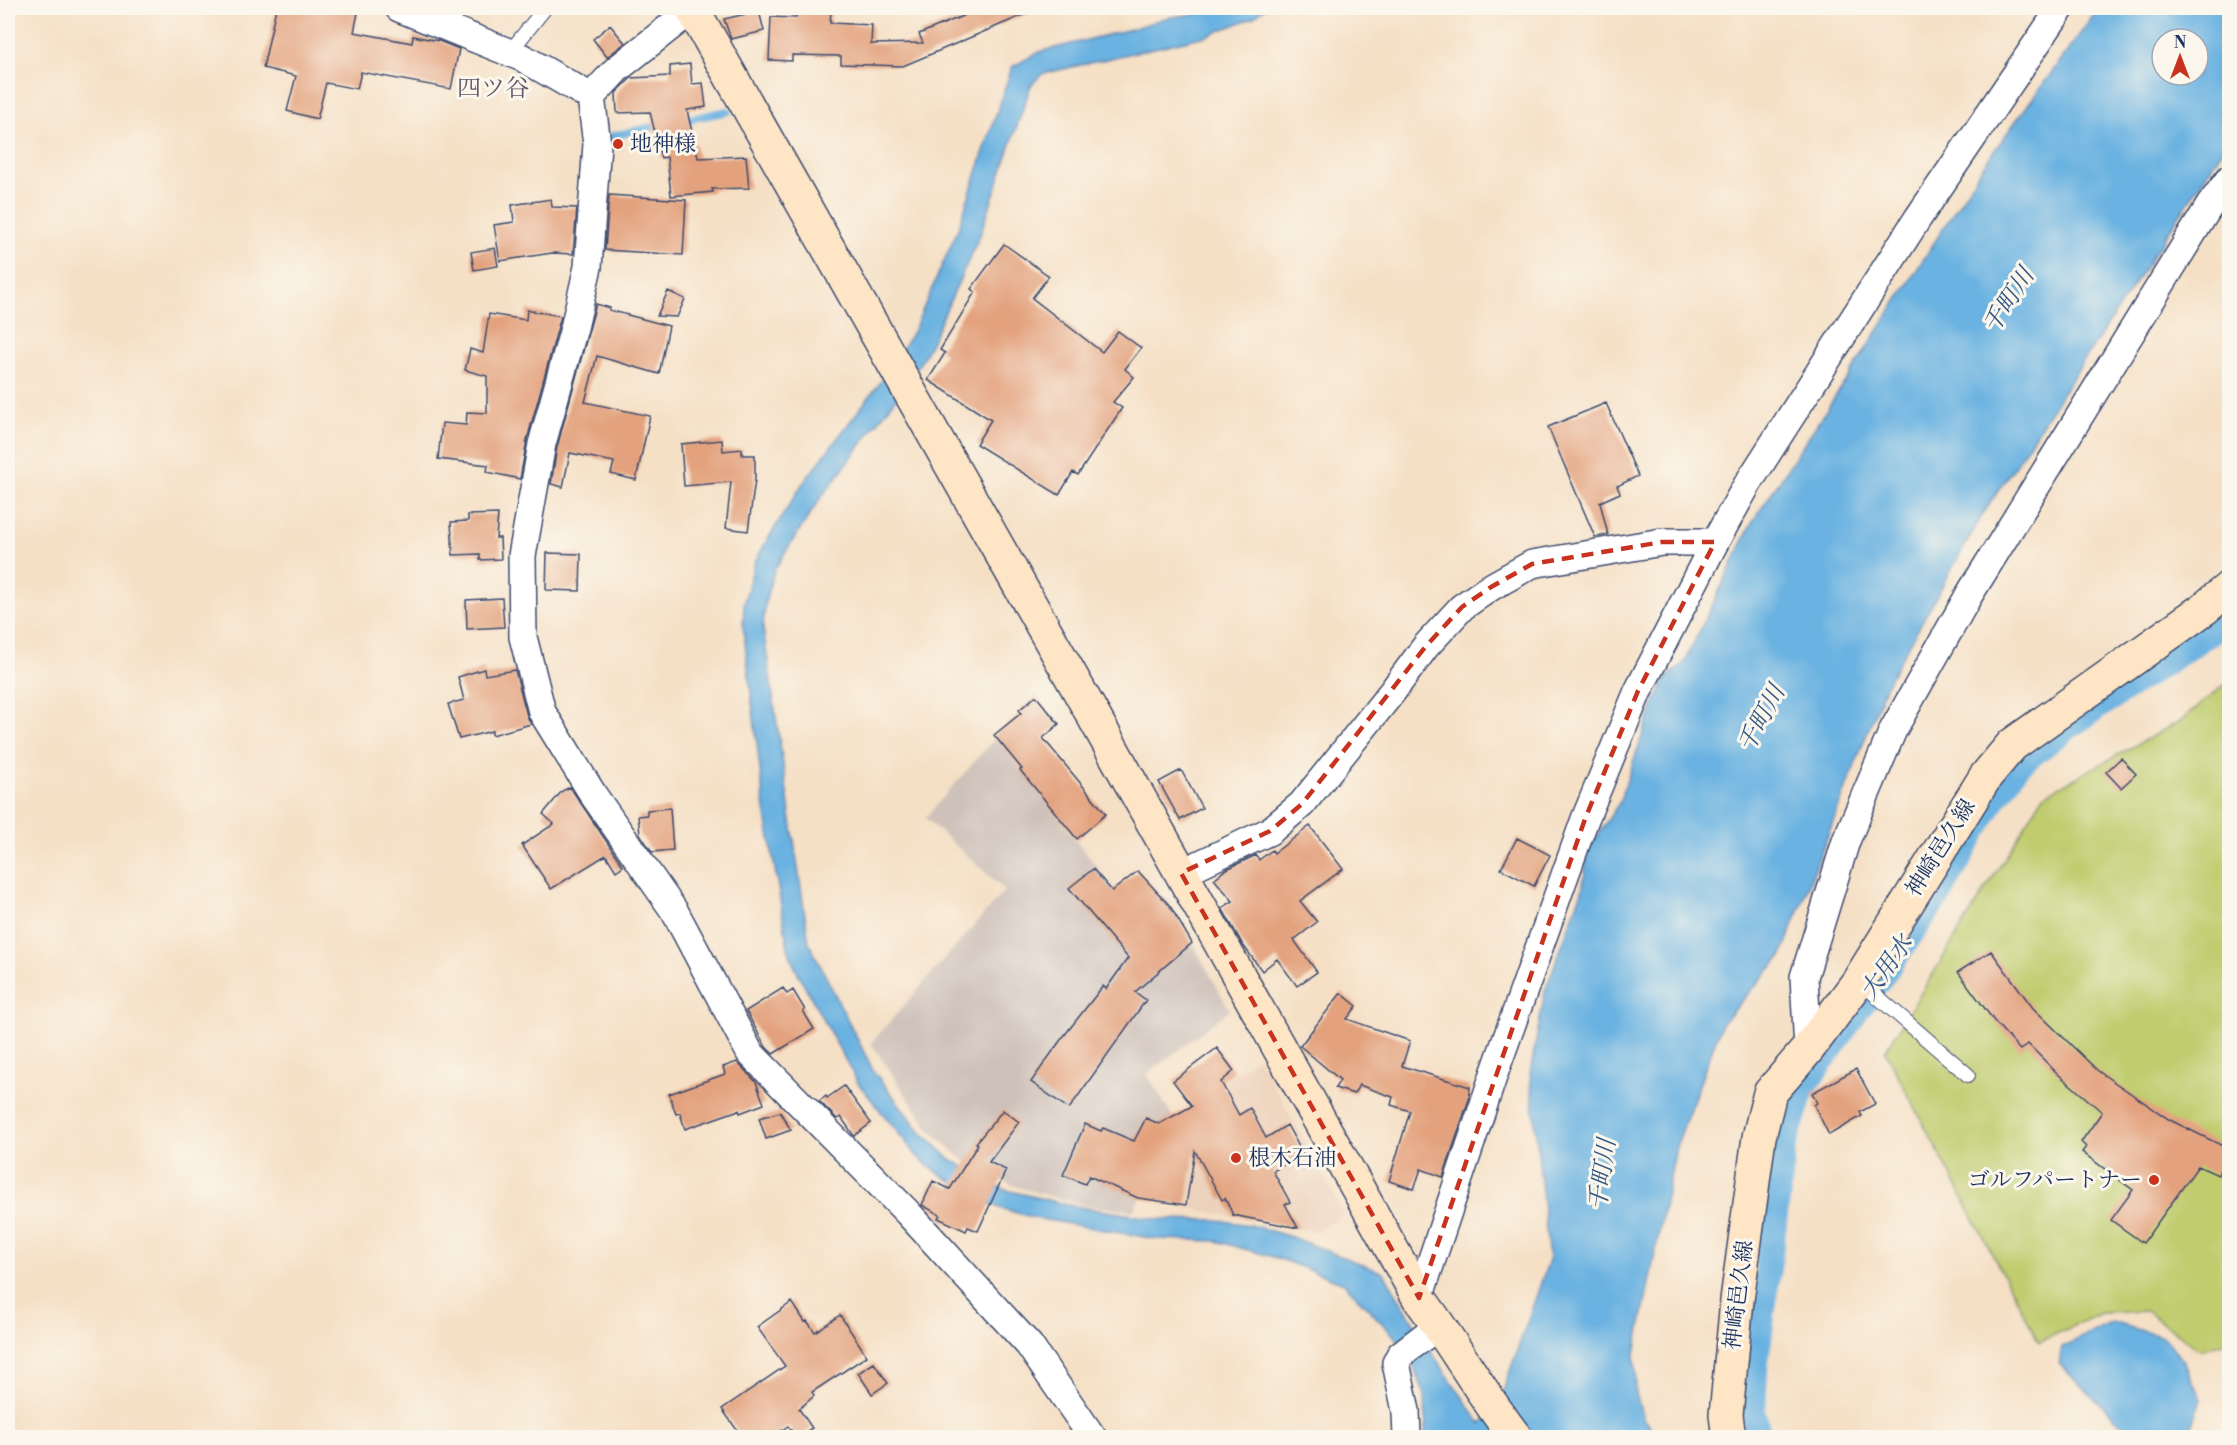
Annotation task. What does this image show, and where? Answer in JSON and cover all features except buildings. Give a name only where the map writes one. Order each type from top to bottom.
[{"type":"street","points":[[399,8],[509,53],[591,97]]},
{"type":"street","points":[[591,97],[617,69],[692,8],[1089,708],[1419,1298],[1433,1329],[1516,1437]]},
{"type":"street","points":[[1419,1298],[1494,1074],[1585,819],[1638,691],[1715,542],[1748,485],[1918,218],[2061,8]]},
{"type":"street","points":[[591,97],[597,144],[588,267],[542,444],[522,556],[523,637],[542,712],[594,796],[675,912],[750,1053],[908,1213],[1029,1346],[1093,1437]]},
{"type":"street","points":[[1808,1049],[1804,977],[1846,842],[1893,730],[1969,595],[2210,205],[2229,178]]},
{"type":"street","points":[[1180,873],[1270,831],[1302,804],[1426,646],[1462,607],[1491,587],[1532,564],[1662,542],[1715,542]]},
{"type":"street","name":"神崎邑久線","points":[[1729,1437],[1726,1415],[1735,1323],[1760,1137],[1770,1093],[1808,1049],[1867,989],[1986,776],[2012,745],[2205,608],[2229,587]]},
{"type":"street","points":[[1407,1437],[1406,1411],[1395,1363],[1400,1355],[1433,1329]]},
{"type":"lane","points":[[509,53],[545,8]]},
{"type":"lane","points":[[1867,989],[1968,1075]]},
{"type":"highlighted area","points":[[1662,542],[1715,542],[1638,691],[1585,819],[1419,1298],[1181,873],[1270,831],[1302,804],[1426,646],[1462,607],[1491,587],[1532,564]]},
{"type":"shaded area","points":[[996,737],[1141,924],[1167,898],[1230,1010],[1147,1074],[1172,1116],[1134,1211],[1083,1205],[1017,1187],[981,1171],[962,1159],[930,1130],[871,1043],[1005,890],[925,818]]},
{"type":"shaded area","name":"根木石油","points":[[1258,1057],[1345,1214],[1316,1232],[1144,1200],[1173,1117]]},
{"type":"green space","name":"ゴルフパートナー","points":[[2229,681],[2230,1332],[2226,1342],[2200,1350],[2147,1311],[2101,1313],[2039,1342],[1885,1051],[2044,795],[2180,721]]},
{"type":"water","name":"千町川","points":[[1221,8],[1265,8],[1254,17],[1206,36],[1042,74],[1031,85],[980,235],[931,343],[914,374],[820,499],[774,571],[765,605],[763,628],[809,943],[874,1072],[921,1132],[949,1158],[1006,1190],[1073,1206],[1158,1219],[1217,1220],[1250,1225],[1291,1237],[1384,1273],[1430,1350],[1481,1424],[1503,1391],[1549,1260],[1530,1074],[1545,991],[1582,891],[1588,850],[1619,803],[1651,711],[1666,678],[1684,663],[1753,521],[1983,166],[2099,8],[2229,8],[2229,140],[1983,514],[1885,687],[1781,957],[1722,1023],[1676,1147],[1635,1354],[1636,1394],[1644,1420],[1659,1437],[1426,1437],[1425,1395],[1412,1363],[1397,1339],[1344,1283],[1280,1259],[1217,1241],[1156,1239],[1035,1218],[1000,1208],[974,1196],[928,1166],[917,1156],[858,1083],[795,968],[788,948],[764,803],[743,626],[744,604],[755,562],[801,486],[882,380],[913,332],[958,229],[1012,67],[1039,52],[1135,28],[1165,18]]},
{"type":"water","points":[[2112,1322],[2163,1337],[2183,1361],[2201,1399],[2191,1426],[2159,1435],[2128,1431],[2059,1364],[2062,1347]]},
{"type":"waterway","points":[[680,121],[728,111]]},
{"type":"waterway","points":[[612,136],[662,125]]},
{"type":"waterway","name":"大用水","points":[[1758,1438],[1753,1409],[1755,1369],[1784,1145],[1802,1089],[1939,894],[1989,806],[2019,764],[2069,726],[2205,636],[2230,615]]},
{"type":"place","name":"地神様","points":[[618,144]]},
{"type":"place","name":"根木石油","points":[[1236,1158]]},
{"type":"place","name":"ゴルフパートナー","points":[[2154,1180]]},
{"type":"district","name":"四ツ谷","points":[[493,89]]}]
